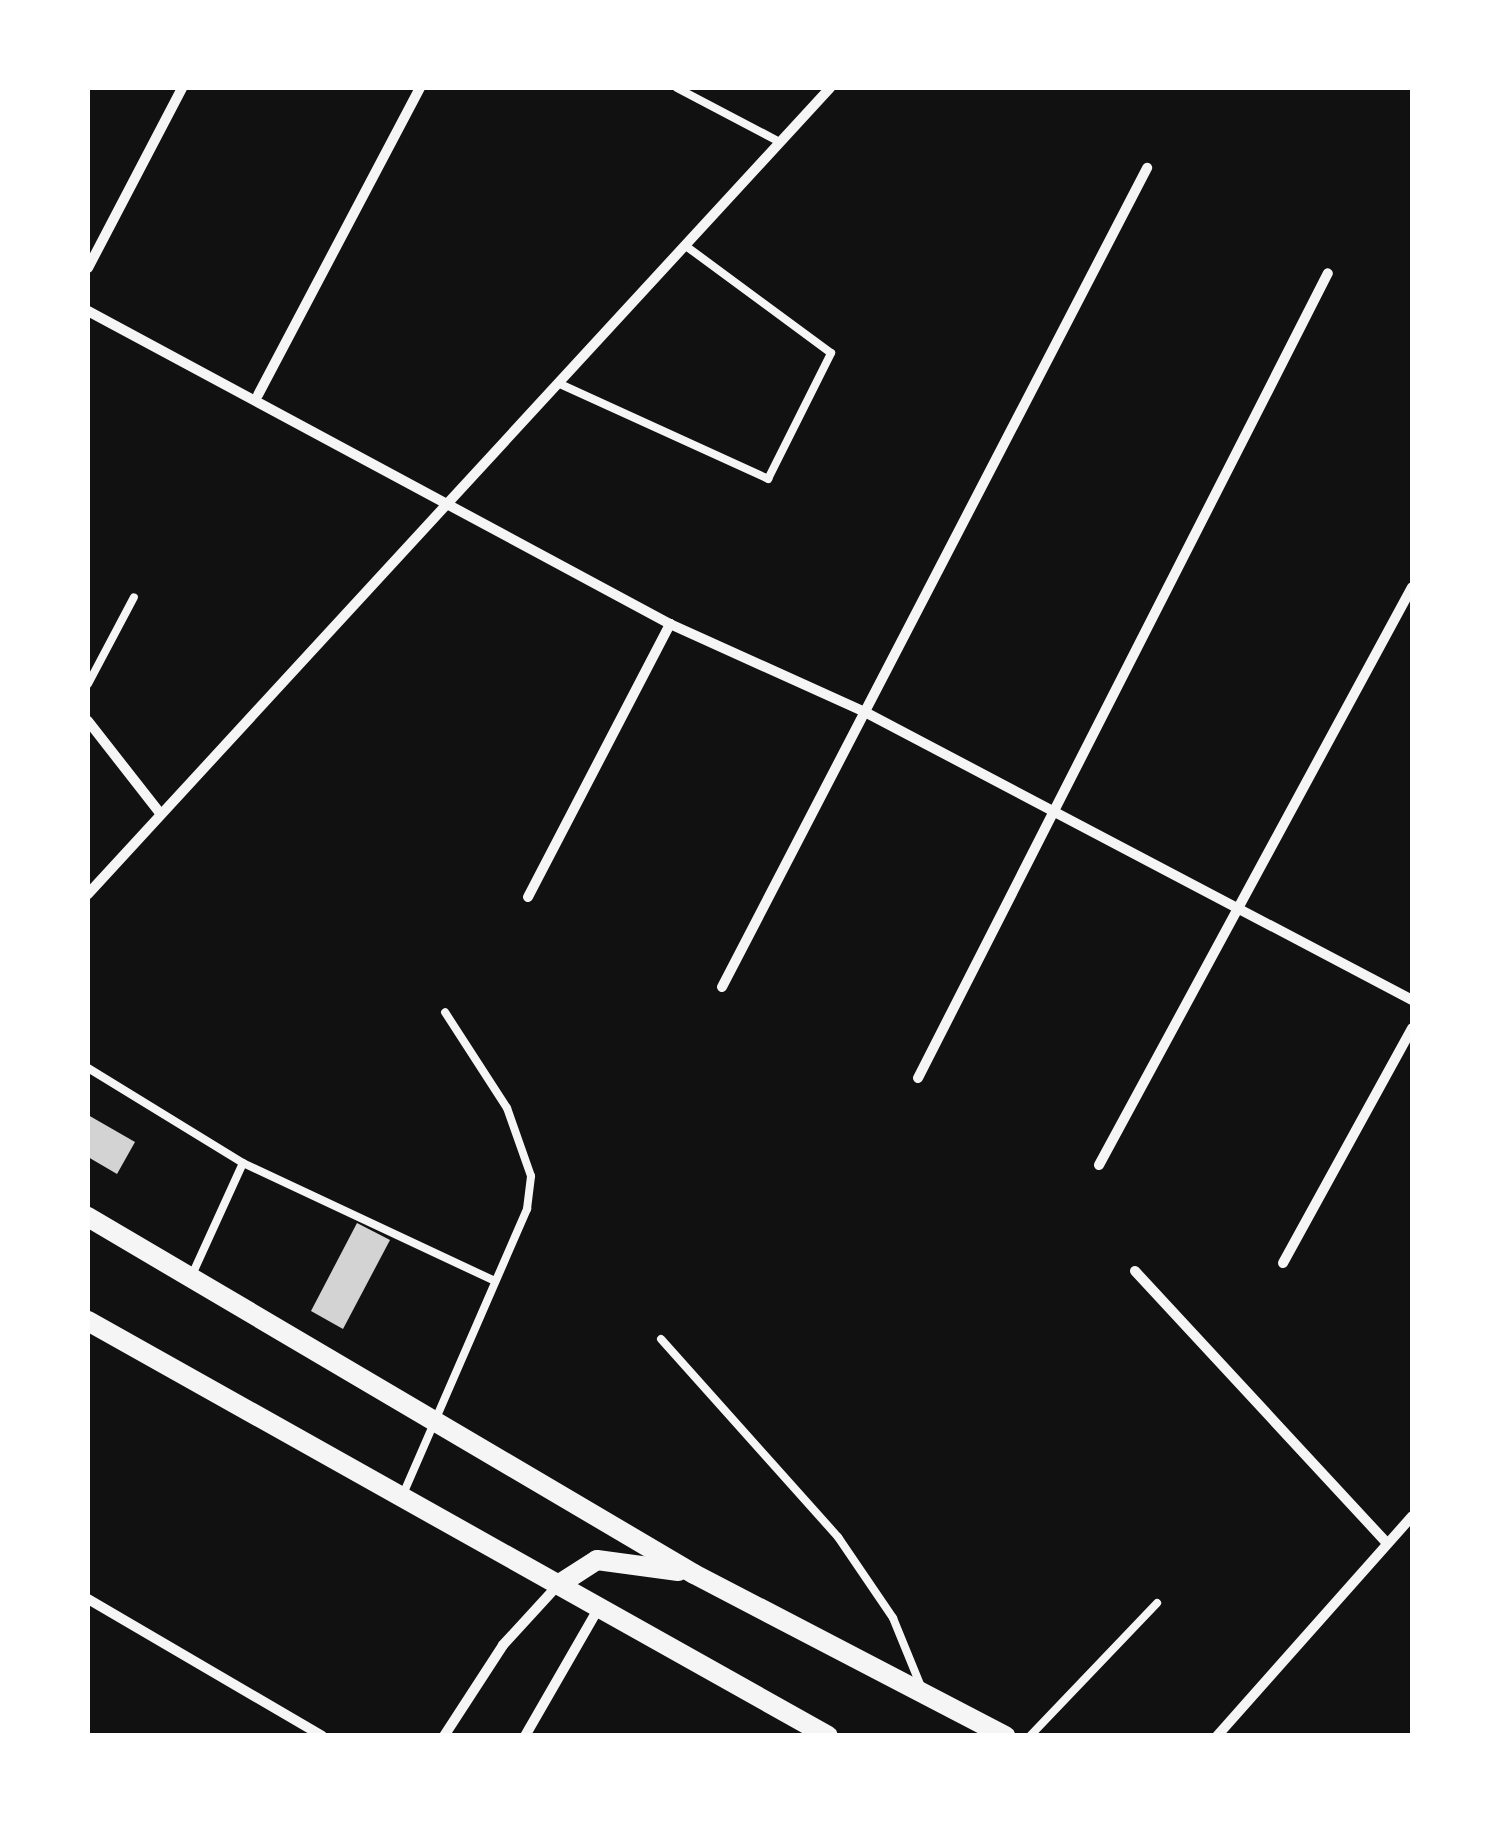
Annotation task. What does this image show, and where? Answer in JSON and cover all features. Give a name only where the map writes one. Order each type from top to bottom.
[{"type":"main road","points":[[88,1216],[433,1424],[694,1574],[1006,1736]]},
{"type":"main road","points":[[88,1321],[404,1492],[597,1611],[828,1736]]},
{"type":"main road","points":[[558,1586],[607,1559],[694,1574]]},
{"type":"street","points":[[88,268],[182,88]]},
{"type":"street","points":[[258,395],[420,88]]},
{"type":"street","points":[[88,894],[830,88]]},
{"type":"street","points":[[722,987],[1147,168]]},
{"type":"street","points":[[918,1078],[1051,806],[1328,273]]},
{"type":"street","points":[[88,311],[258,395],[453,499],[670,624],[863,711],[1051,806],[1412,1000]]},
{"type":"street","points":[[1099,1164],[1241,910],[1412,588]]},
{"type":"street","points":[[528,897],[670,624]]},
{"type":"street","points":[[88,721],[160,812]]},
{"type":"street","points":[[1283,1263],[1412,1028]]},
{"type":"street","points":[[1135,1271],[1386,1542]]},
{"type":"street","points":[[1217,1736],[1412,1516]]},
{"type":"street","points":[[444,1736],[503,1646],[558,1586]]},
{"type":"street","points":[[88,1599],[322,1736]]},
{"type":"street","points":[[525,1736],[597,1611]]},
{"type":"lane","points":[[676,88],[780,142]]},
{"type":"lane","points":[[560,384],[768,479],[831,353],[686,246]]},
{"type":"lane","points":[[88,684],[134,597]]},
{"type":"lane","points":[[404,1492],[527,1210],[531,1176],[507,1108],[445,1012]]},
{"type":"lane","points":[[88,1068],[243,1163],[495,1281]]},
{"type":"lane","points":[[191,1277],[243,1163]]},
{"type":"lane","points":[[661,1339],[838,1537],[894,1618],[924,1694]]},
{"type":"lane","points":[[1030,1736],[1157,1603]]},
{"type":"building","points":[[88,1115],[135,1142],[117,1174],[88,1157]]},
{"type":"building","points":[[357,1223],[390,1240],[343,1329],[311,1311]]}]
